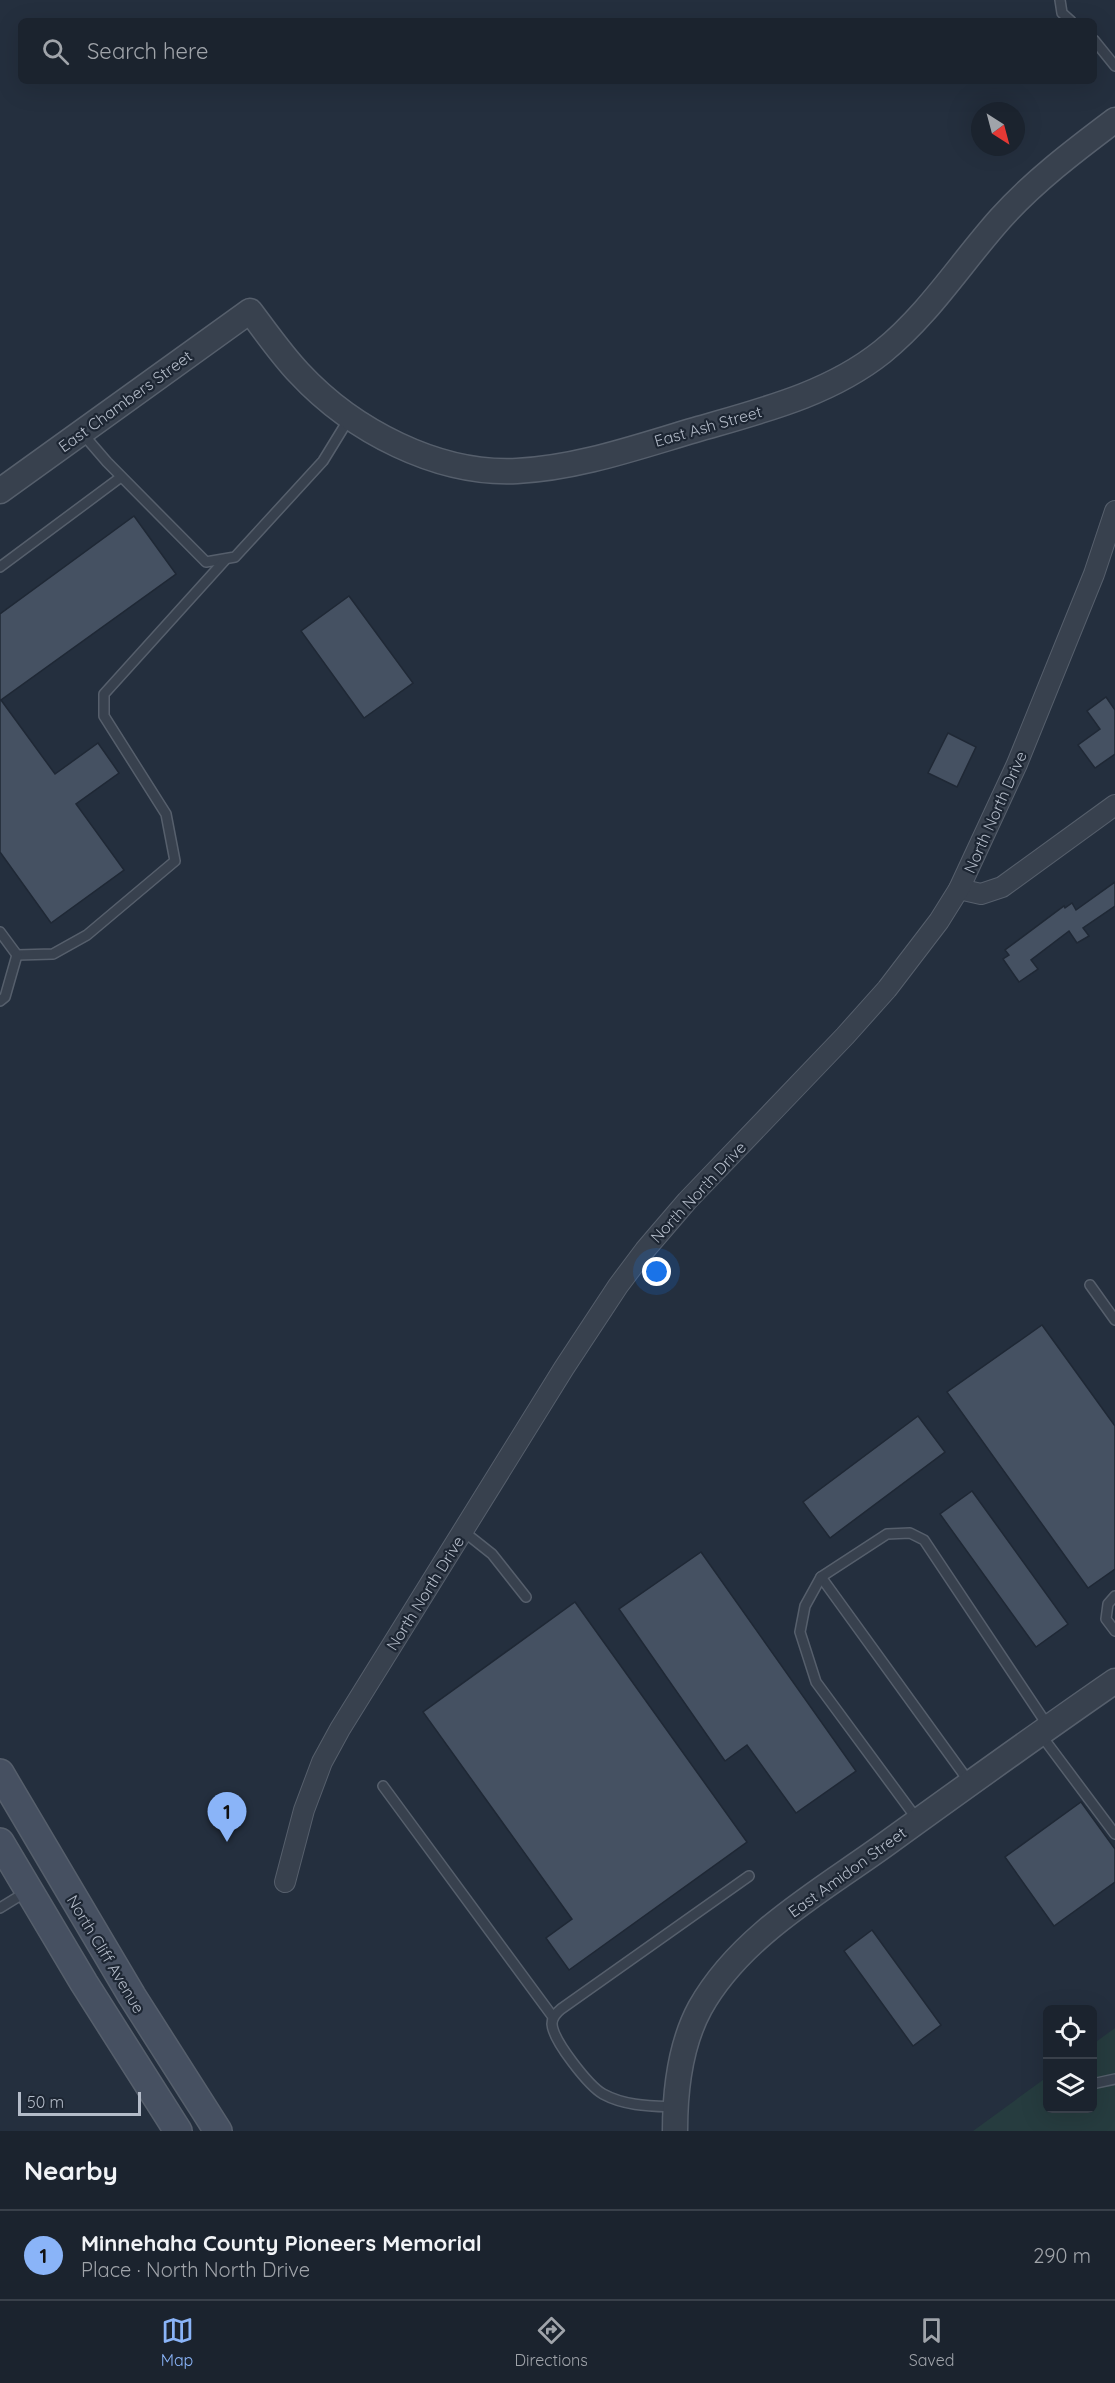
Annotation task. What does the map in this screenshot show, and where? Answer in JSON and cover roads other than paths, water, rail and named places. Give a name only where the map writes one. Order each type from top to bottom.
[{"type":"main road","name":"North Cliff Avenue","points":[[0,1773],[132,1996],[218,2131]]},
{"type":"main road","name":"North Cliff Avenue","points":[[0,1842],[90,1992],[178,2131]]},
{"type":"street","name":"East Ash Street","points":[[250,311],[298,372],[318,392],[350,417],[393,441],[450,463],[485,470],[518,471],[609,455],[789,402],[840,380],[881,353],[927,309],[1000,220],[1025,194],[1115,120]]},
{"type":"street","name":"East Chambers Street","points":[[0,491],[250,311]]},
{"type":"street","name":"North North Drive","points":[[285,1882],[304,1810],[322,1762],[340,1729],[564,1368],[618,1286],[645,1250],[687,1202],[887,989],[939,921],[960,889],[1017,764],[1094,574],[1115,511]]},
{"type":"street","points":[[960,889],[981,894],[1002,887],[1115,805]]},
{"type":"street","name":"East Amidon Street","points":[[675,2131],[675,2107],[681,2065],[693,2024],[711,1990],[726,1972],[773,1927],[970,1783],[1115,1681]]},
{"type":"lane","points":[[1060,0],[1062,13],[1068,18]]},
{"type":"lane","points":[[1097,44],[1115,66]]},
{"type":"lane","points":[[82,432],[121,477],[206,562],[235,557],[323,461],[350,417]]},
{"type":"lane","points":[[0,567],[121,477]]},
{"type":"lane","points":[[17,955],[53,954],[87,935],[175,861],[166,814],[104,716],[104,694],[226,559]]},
{"type":"lane","points":[[0,932],[17,955]]},
{"type":"lane","points":[[0,1000],[5,997],[17,955]]},
{"type":"lane","points":[[1090,1285],[1115,1320]]},
{"type":"lane","points":[[463,1531],[492,1554],[526,1597]]},
{"type":"lane","points":[[918,1821],[816,1682],[800,1632],[806,1606],[821,1578],[887,1534],[910,1533],[924,1540],[1044,1730],[1115,1834]]},
{"type":"lane","points":[[821,1578],[970,1783]]},
{"type":"lane","points":[[1115,1596],[1108,1604],[1106,1619],[1115,1631]]},
{"type":"lane","points":[[383,1786],[553,2017]]},
{"type":"lane","points":[[675,2107],[643,2106],[620,2101],[590,2085],[555,2036],[552,2025],[553,2017],[561,2009],[749,1876]]},
{"type":"lane","points":[[0,1908],[29,1891]]},
{"type":"lane","points":[[1097,2083],[1115,2079]]},
{"type":"place","name":"Minnehaha County Pioneers Memorial","points":[[227,1842]]}]
